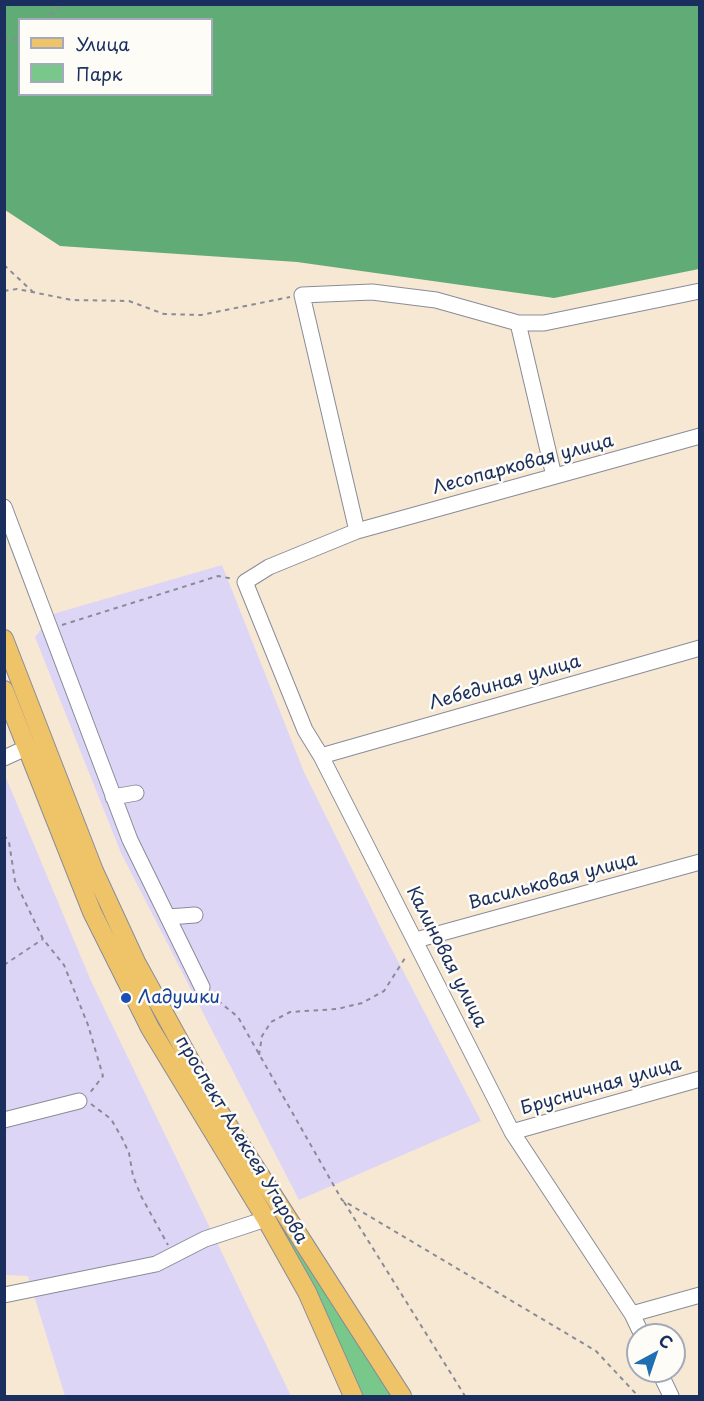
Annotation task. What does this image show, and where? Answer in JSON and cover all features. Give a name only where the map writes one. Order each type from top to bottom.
[{"type":"main road","name":"проспект Алексея Угарова","points":[[4,639],[34,745],[92,912],[150,1028],[266,1219],[307,1292],[353,1396]]},
{"type":"main road","name":"проспект Алексея Угарова","points":[[4,690],[34,745],[136,962],[213,1102],[402,1396]]},
{"type":"street","points":[[357,531],[302,295],[372,292],[436,300],[518,323],[544,323],[699,291]]},
{"type":"street","points":[[518,323],[554,476]]},
{"type":"street","name":"Лесопарковая улица","points":[[245,582],[269,567],[357,531],[699,436]]},
{"type":"street","points":[[4,507],[130,840],[202,987]]},
{"type":"street","name":"Калиновая улица","points":[[245,582],[305,730],[321,756],[513,1132],[636,1323]]},
{"type":"street","name":"Лебединая улица","points":[[321,756],[699,648]]},
{"type":"street","points":[[4,758],[34,745]]},
{"type":"street","points":[[113,796],[136,793]]},
{"type":"street","name":"Васильковая улица","points":[[416,940],[699,862]]},
{"type":"street","points":[[168,917],[195,915]]},
{"type":"street","name":"Брусничная улица","points":[[513,1132],[699,1079]]},
{"type":"street","points":[[4,1120],[79,1101]]},
{"type":"street","points":[[4,1295],[156,1264],[205,1239],[266,1219]]},
{"type":"street","points":[[632,1314],[699,1294]]},
{"type":"path","points":[[45,18],[64,4]]},
{"type":"path","points":[[4,265],[33,292]]},
{"type":"path","points":[[4,291],[17,289],[72,300],[129,301],[164,314],[201,315],[302,295]]},
{"type":"path","points":[[50,629],[218,576],[245,582]]},
{"type":"path","points":[[4,835],[9,842],[15,881],[44,939],[64,965],[88,1026],[103,1076],[94,1091],[79,1101]]},
{"type":"path","points":[[4,964],[44,939]]},
{"type":"path","points":[[259,1055],[262,1036],[271,1022],[290,1012],[337,1009],[362,1003],[384,991],[416,940]]},
{"type":"path","points":[[202,987],[238,1017],[342,1200],[465,1396]]},
{"type":"path","points":[[79,1101],[93,1104],[111,1119],[129,1153],[133,1176],[141,1196],[174,1255]]},
{"type":"path","points":[[342,1200],[596,1351],[638,1396]]},
{"type":"shaded area","points":[[222,565],[304,772],[388,942],[481,1121],[299,1200],[121,853],[35,637],[53,614]]},
{"type":"shaded area","points":[[4,773],[91,981],[291,1396],[65,1396],[28,1276],[5,1275]]},
{"type":"green space","points":[[4,5],[699,5],[699,269],[554,298],[297,262],[60,246],[5,210]]},
{"type":"green space","points":[[82,857],[393,1396],[360,1396],[178,1064],[87,883]]},
{"type":"place","name":"Ладушки","points":[[126,998]]}]
